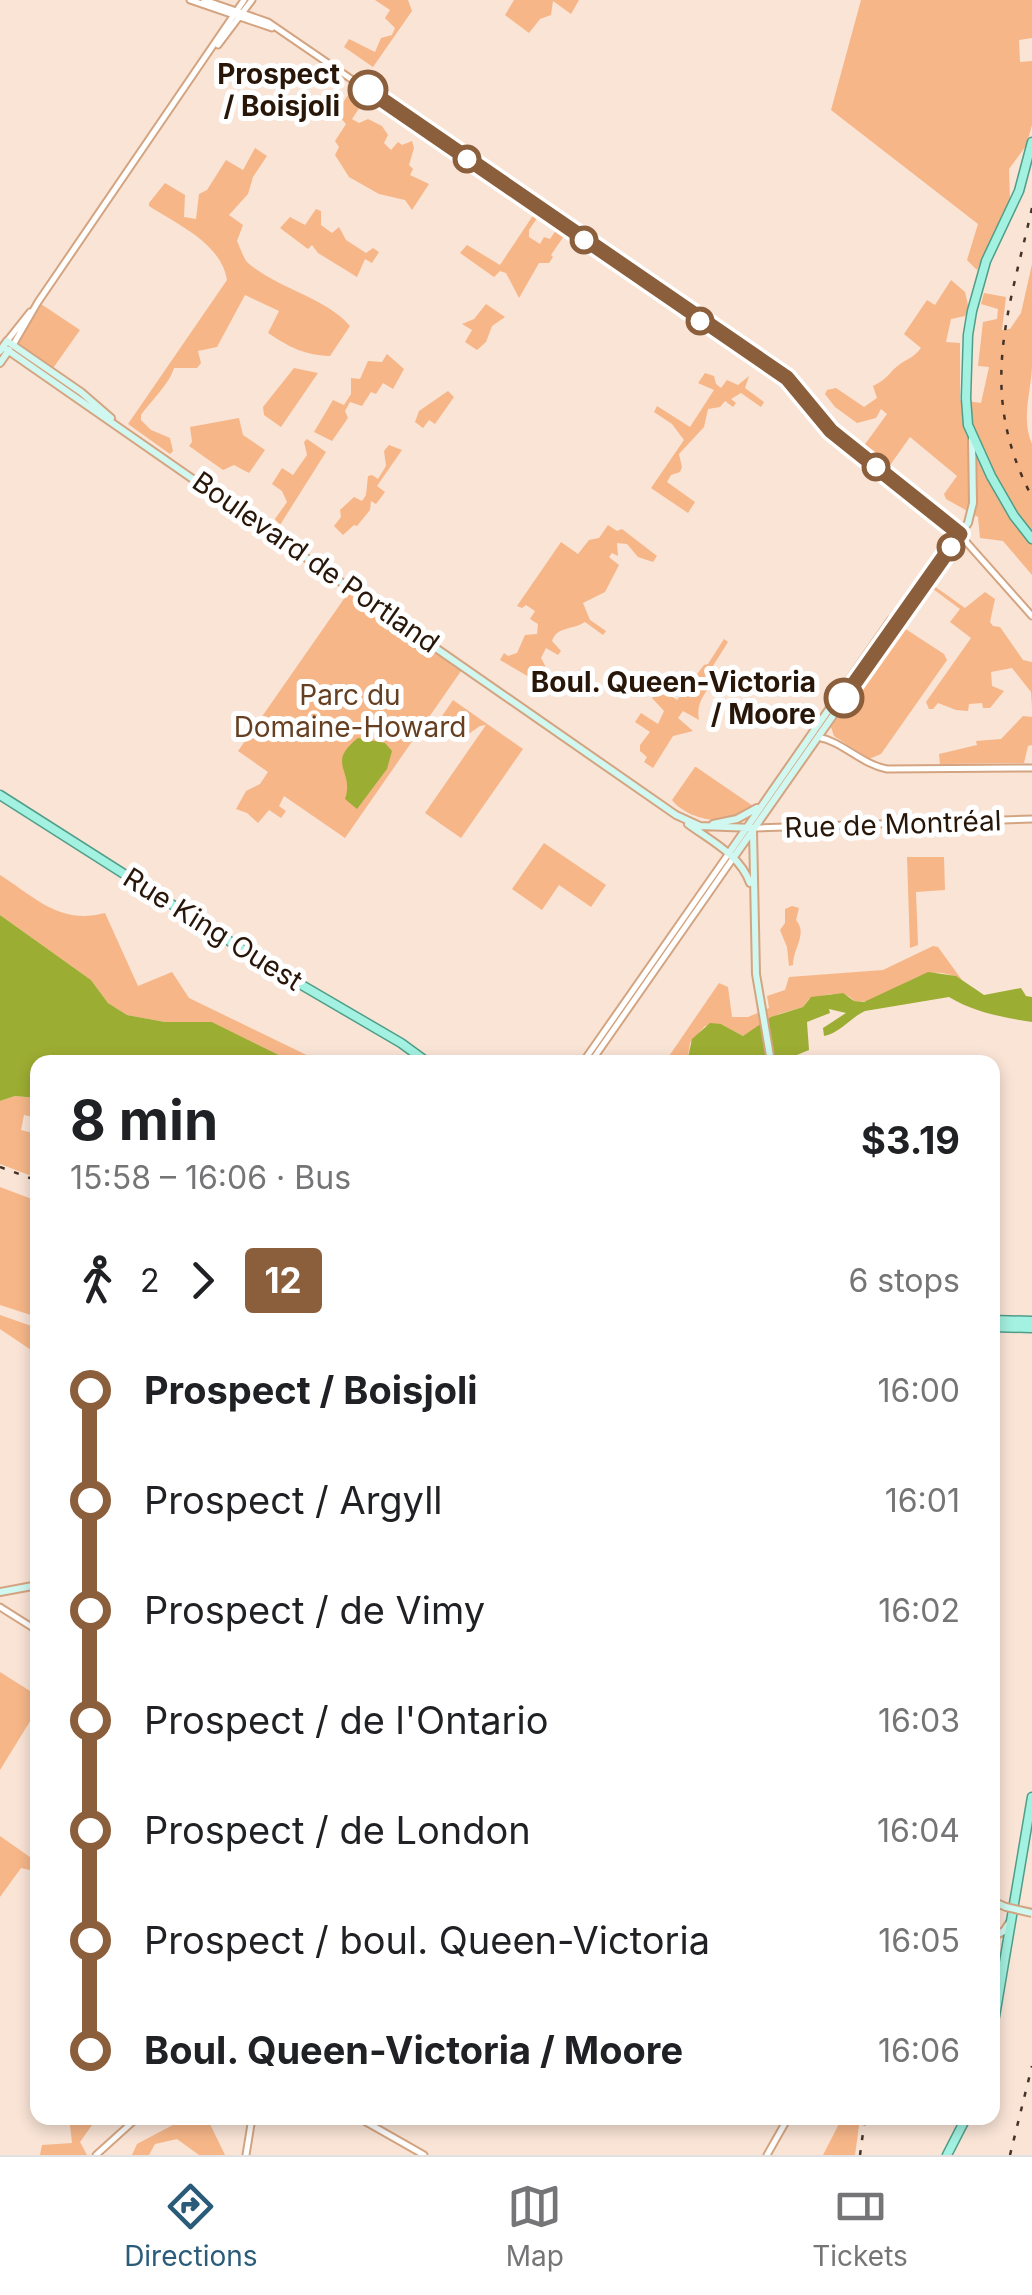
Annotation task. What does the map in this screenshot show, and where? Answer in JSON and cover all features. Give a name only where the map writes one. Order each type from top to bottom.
[{"type":"main road","points":[[972,471],[969,326],[984,268],[1019,191],[1032,142]]},
{"type":"main road","points":[[0,363],[6,347]]},
{"type":"main road","name":"Boulevard de Portland","points":[[6,347],[81,392],[116,423],[664,804],[692,819],[744,833]]},
{"type":"main road","points":[[744,833],[817,737],[972,514],[969,419]]},
{"type":"main road","points":[[969,419],[1001,493]]},
{"type":"main road","points":[[972,434],[1014,516],[1032,540]]},
{"type":"main road","points":[[731,855],[891,620],[907,607]]},
{"type":"main road","name":"Rue King Ouest","points":[[0,795],[264,964],[417,1055]]},
{"type":"main road","points":[[713,824],[743,817],[765,800]]},
{"type":"main road","name":"Boulevard de Portland","points":[[664,804],[676,815],[700,826],[744,833]]},
{"type":"main road","points":[[676,815],[731,855],[746,872],[753,894]]},
{"type":"main road","points":[[744,833],[752,864],[761,1011],[770,1055]]},
{"type":"main road","points":[[744,833],[752,864]]},
{"type":"main road","points":[[1000,1321],[1032,1324]]},
{"type":"main road","points":[[1000,1327],[1020,1324]]},
{"type":"main road","points":[[0,1592],[30,1586]]},
{"type":"main road","points":[[1000,1985],[1032,1797]]},
{"type":"main road","points":[[1000,1906],[1032,1914]]},
{"type":"main road","points":[[1000,1933],[1011,1921]]},
{"type":"main road","points":[[1000,1940],[1007,1942]]},
{"type":"main road","points":[[947,2155],[962,2125]]},
{"type":"street","points":[[190,0],[238,13]]},
{"type":"street","points":[[204,0],[281,32],[787,378],[831,431],[960,534],[1032,616]]},
{"type":"street","points":[[6,347],[244,0]]},
{"type":"street","points":[[238,13],[252,0]]},
{"type":"street","points":[[827,723],[826,732],[841,748]]},
{"type":"street","points":[[805,742],[817,737],[860,760],[887,769],[1032,768]]},
{"type":"street","name":"Rue de Montréal","points":[[744,833],[1032,819]]},
{"type":"street","points":[[588,1055],[731,855]]},
{"type":"street","points":[[596,1055],[731,855]]},
{"type":"street","points":[[0,1607],[30,1626]]},
{"type":"street","points":[[96,2155],[129,2125]]},
{"type":"street","points":[[246,2155],[251,2125]]},
{"type":"street","points":[[371,2125],[424,2155]]},
{"type":"street","points":[[767,2155],[784,2125]]},
{"type":"green space","points":[[375,0],[408,0],[412,11],[373,67],[344,47],[349,39],[375,52],[381,38],[392,35],[395,28],[385,18],[390,10]]},
{"type":"green space","points":[[514,0],[579,0],[571,14],[553,1],[551,15],[540,19],[529,33],[505,15]]},
{"type":"green space","points":[[861,0],[1032,0],[1032,38],[1019,40],[1020,62],[1032,61],[1032,125],[1026,146],[1009,169],[1010,199],[977,270],[967,260],[978,224],[831,110]]},
{"type":"green space","points":[[354,86],[368,95],[352,119],[359,123],[368,119],[382,126],[388,135],[384,143],[391,150],[398,142],[402,145],[412,141],[410,175],[429,184],[412,210],[405,200],[379,194],[349,177],[335,155],[339,147],[335,141],[346,124],[336,113]]},
{"type":"green space","points":[[255,148],[267,156],[253,177],[248,194],[229,215],[243,225],[237,241],[245,258],[260,272],[328,308],[350,326],[330,356],[304,352],[268,333],[279,311],[245,295],[217,347],[198,351],[201,363],[197,368],[174,368],[141,415],[151,430],[170,438],[170,454],[128,424],[227,280],[207,245],[149,203],[165,183],[185,195],[184,217],[196,219],[199,194],[207,190],[226,160],[243,170]]},
{"type":"green space","points":[[316,209],[321,211],[321,225],[332,233],[339,227],[346,240],[366,253],[373,248],[379,252],[372,263],[365,259],[357,277],[280,228],[290,217],[305,225]]},
{"type":"green space","points":[[536,211],[540,214],[529,230],[529,237],[540,244],[544,237],[550,239],[558,227],[566,233],[549,263],[539,263],[519,298],[506,273],[500,271],[494,277],[460,253],[467,245],[500,265]]},
{"type":"green space","points":[[1032,264],[1032,367],[1027,415],[1032,444],[1032,575],[1003,541],[980,538],[978,517],[946,499],[944,494],[957,476],[910,437],[888,468],[863,447],[887,414],[881,409],[876,418],[857,423],[825,394],[836,388],[864,407],[877,398],[873,386],[921,348],[904,334],[927,300],[935,305],[951,280],[965,292],[969,309],[965,316],[951,319],[946,342],[960,343],[960,400],[981,403],[989,367],[978,366],[983,322],[997,319],[998,309],[981,304],[984,293],[1006,297],[1002,330],[1010,329],[1021,313]]},
{"type":"green space","points":[[38,302],[80,330],[51,371],[13,345]]},
{"type":"green space","points":[[486,304],[505,317],[492,326],[486,342],[477,350],[465,342],[472,330],[462,324],[474,319]]},
{"type":"green space","points":[[387,354],[404,369],[393,389],[383,383],[362,406],[350,402],[345,411],[348,418],[332,441],[314,432],[333,400],[344,405],[351,394],[351,378],[360,379],[368,361],[382,362]]},
{"type":"green space","points":[[294,368],[318,373],[281,427],[264,415],[263,407]]},
{"type":"green space","points":[[705,373],[714,376],[721,388],[727,380],[738,385],[749,376],[745,388],[764,402],[761,407],[741,393],[731,399],[736,403],[733,407],[725,401],[720,407],[708,409],[704,427],[679,454],[680,472],[671,475],[667,482],[695,502],[688,513],[651,488],[684,440],[672,424],[654,412],[657,406],[690,427],[714,390],[698,383]]},
{"type":"green space","points":[[448,391],[454,397],[435,424],[429,420],[423,428],[415,422],[419,411]]},
{"type":"green space","points":[[239,418],[243,435],[265,450],[249,473],[234,465],[223,470],[189,446],[190,427]]},
{"type":"green space","points":[[307,439],[326,452],[280,525],[275,519],[287,502],[282,491],[272,484],[282,468],[293,475],[307,455]]},
{"type":"green space","points":[[389,445],[402,450],[377,486],[385,492],[376,504],[371,501],[370,510],[357,526],[343,535],[334,526],[341,517],[340,510],[354,497],[362,501],[368,476],[378,479],[386,466],[384,451]]},
{"type":"green space","points":[[608,525],[617,531],[622,529],[657,556],[653,562],[638,557],[627,544],[617,543],[618,556],[612,553],[609,557],[619,565],[605,592],[583,603],[590,620],[606,631],[603,635],[585,622],[561,631],[552,641],[561,651],[558,655],[546,648],[541,658],[550,675],[567,687],[562,696],[500,660],[504,653],[517,653],[525,635],[537,634],[538,624],[530,619],[535,611],[526,605],[517,606],[561,542],[578,554],[589,540],[599,538]]},
{"type":"green space","points":[[930,583],[965,608],[985,592],[995,599],[990,622],[1000,627],[1023,660],[1032,662],[1032,707],[1031,692],[1012,668],[991,672],[992,686],[1004,691],[990,708],[983,708],[982,703],[969,704],[968,711],[956,710],[938,703],[929,709],[926,702],[971,638],[950,622],[960,609]]},
{"type":"green space","name":"Parc du Domaine-Howard","points":[[348,593],[461,671],[345,838],[284,796],[279,806],[286,811],[281,818],[269,810],[258,823],[236,809],[246,791],[260,784],[268,772],[238,751]]},
{"type":"green space","points":[[901,626],[944,654],[947,660],[881,754],[869,759],[834,736],[831,727]]},
{"type":"green space","points":[[724,639],[728,642],[711,669],[712,684],[701,700],[699,720],[683,711],[678,718],[693,731],[673,736],[653,768],[644,762],[647,757],[640,751],[650,732],[635,722],[641,713],[658,724],[664,711],[652,698],[659,688],[677,700]]},
{"type":"green space","points":[[453,700],[523,749],[461,838],[425,813],[486,725],[467,735],[442,716]]},
{"type":"green space","points":[[1023,716],[1032,717],[1032,745],[1028,746],[1024,763],[940,764],[939,754],[977,745],[976,741],[1001,739]]},
{"type":"green space","points":[[695,767],[753,806],[723,820],[704,818],[678,806],[672,800]]},
{"type":"green space","points":[[544,843],[606,885],[591,907],[559,885],[542,910],[512,889]]},
{"type":"green space","points":[[907,857],[944,857],[945,890],[916,892],[918,945],[910,948]]},
{"type":"green space","points":[[0,875],[61,912],[89,916],[105,913],[138,986],[172,972],[189,998],[307,1055],[279,1055],[212,1022],[165,1022],[127,1015],[108,1003],[91,980],[0,915]]},
{"type":"green space","points":[[799,908],[796,920],[801,931],[793,965],[789,966],[780,930],[785,923],[785,909]]},
{"type":"green space","points":[[933,946],[938,947],[962,980],[931,973],[868,1001],[854,1001],[839,994],[809,999],[803,1007],[779,1014],[743,1036],[721,1024],[705,1026],[690,1043],[688,1055],[670,1055],[719,983],[728,987],[732,1017],[748,1017],[769,1008],[767,996],[785,990],[789,977],[883,970]]},
{"type":"green space","points":[[15,1096],[30,1097],[30,1116],[24,1115],[21,1130],[30,1132],[30,1175],[0,1164],[0,1101]]},
{"type":"green space","points":[[0,1187],[30,1198],[30,1315],[0,1305]]},
{"type":"green space","points":[[0,1315],[30,1326],[30,1349],[0,1329]]},
{"type":"green space","points":[[0,1672],[30,1691],[30,1721],[0,1770]]},
{"type":"green space","points":[[0,1836],[30,1857],[30,1870],[21,1868],[0,1897]]},
{"type":"green space","points":[[70,2125],[92,2125],[80,2142],[87,2155],[40,2155],[42,2145],[72,2143]]},
{"type":"green space","points":[[173,2125],[210,2125],[225,2155],[199,2155],[177,2139],[155,2144],[149,2155],[132,2155],[137,2144]]},
{"type":"green space","points":[[838,2125],[859,2125],[855,2155],[823,2155]]},
{"type":"shaded area","points":[[358,738],[385,743],[392,751],[387,769],[357,809],[345,799],[347,781],[342,761],[343,754]]},
{"type":"shaded area","points":[[0,915],[91,980],[108,1003],[127,1015],[165,1022],[212,1022],[279,1055],[30,1055],[30,1097],[15,1096],[0,1101]]},
{"type":"shaded area","points":[[928,972],[956,976],[984,995],[1021,988],[1026,996],[1032,997],[1032,1022],[979,1010],[949,997],[865,1011],[824,1036],[823,1028],[846,1013],[829,1009],[830,1013],[807,1022],[809,1050],[797,1055],[689,1055],[692,1039],[710,1023],[721,1024],[743,1036],[771,1017],[803,1007],[811,997],[843,993],[854,1001],[864,1002]]},
{"type":"railway","points":[[1032,208],[1002,353],[1005,423],[1032,497]]},
{"type":"railway","points":[[0,1167],[30,1178]]},
{"type":"railway","points":[[1010,2155],[1032,2066]]},
{"type":"railway","points":[[860,2155],[864,2125]]},
{"type":"bus line","name":"12","points":[[368,90],[787,378],[831,431],[960,534],[844,698]]},
{"type":"place","name":"Prospect / Boisjoli","points":[[368,90]]},
{"type":"place","name":"Boul. Queen-Victoria / Moore","points":[[844,698]]}]
